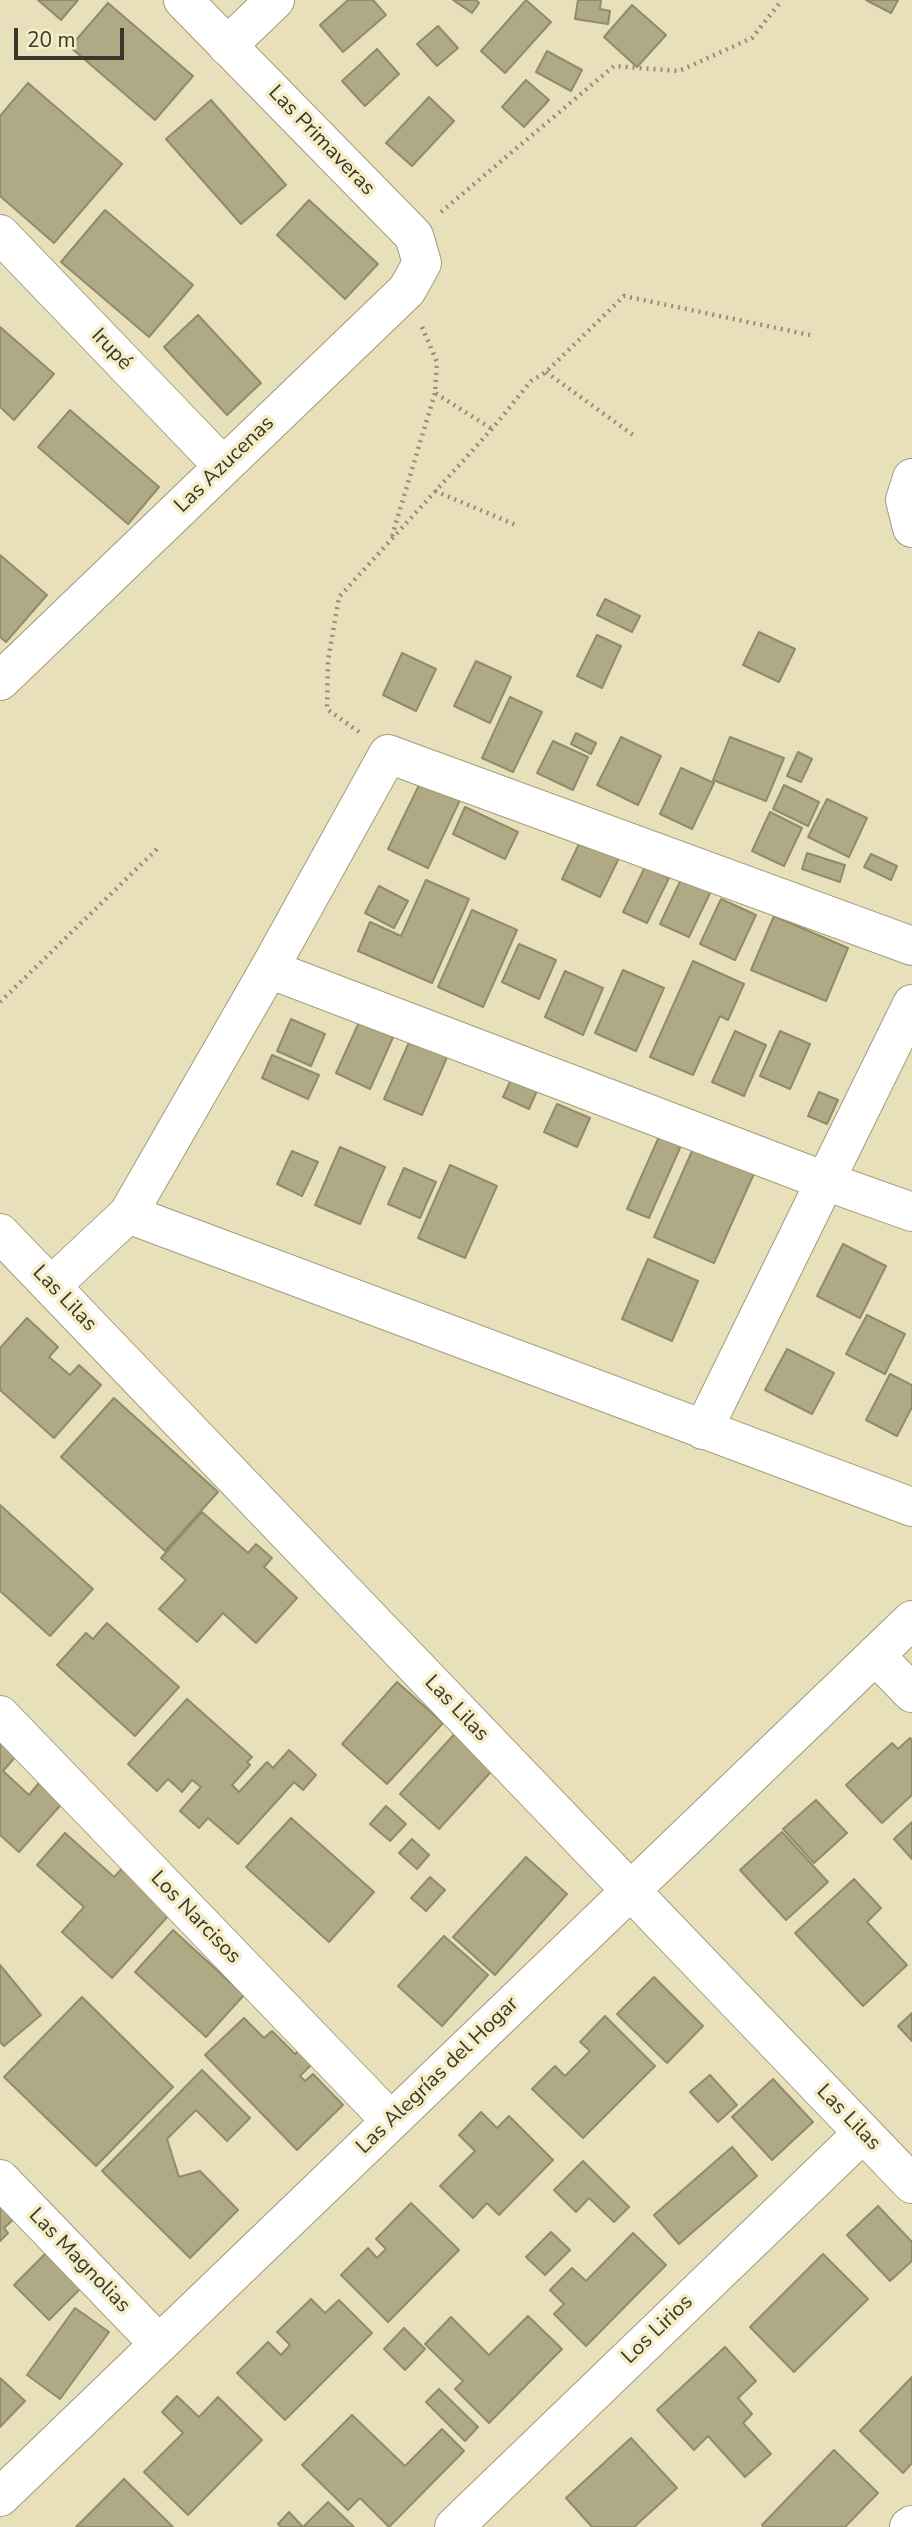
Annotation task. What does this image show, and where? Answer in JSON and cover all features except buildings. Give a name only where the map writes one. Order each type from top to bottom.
[{"type":"street","name":"Las Primaveras","points":[[183,0],[414,236]]},
{"type":"street","points":[[228,46],[275,0]]},
{"type":"street","name":"Irupé","points":[[0,234],[223,466]]},
{"type":"street","name":"Las Azucenas","points":[[0,681],[407,290],[422,263],[414,236]]},
{"type":"street","points":[[912,478],[905,500],[912,528]]},
{"type":"street","points":[[52,1285],[128,1214],[269,969],[388,754],[912,946]]},
{"type":"street","points":[[269,969],[912,1212]]},
{"type":"street","points":[[704,1430],[912,1004]]},
{"type":"street","points":[[128,1214],[912,1507]]},
{"type":"street","name":"Las Lilas","points":[[0,1233],[912,2184]]},
{"type":"street","name":"Las Alegrías del Hogar","points":[[0,2497],[912,1620]]},
{"type":"street","points":[[875,1655],[912,1693]]},
{"type":"street","name":"Los Narcisos","points":[[0,1714],[391,2121]]},
{"type":"street","name":"Los Lirios","points":[[453,2527],[863,2133]]},
{"type":"street","name":"Las Magnolias","points":[[0,2179],[159,2344]]},
{"type":"path","points":[[414,236],[614,66],[679,71],[752,38],[782,0]]},
{"type":"path","points":[[390,541],[435,393],[437,362],[407,290]]},
{"type":"path","points":[[388,754],[327,709],[328,660],[339,597],[492,429],[531,381],[545,372],[624,296],[810,335]]},
{"type":"path","points":[[545,372],[633,435]]},
{"type":"path","points":[[435,393],[492,429]]},
{"type":"path","points":[[435,491],[516,524]]},
{"type":"path","points":[[0,1002],[157,849]]}]
